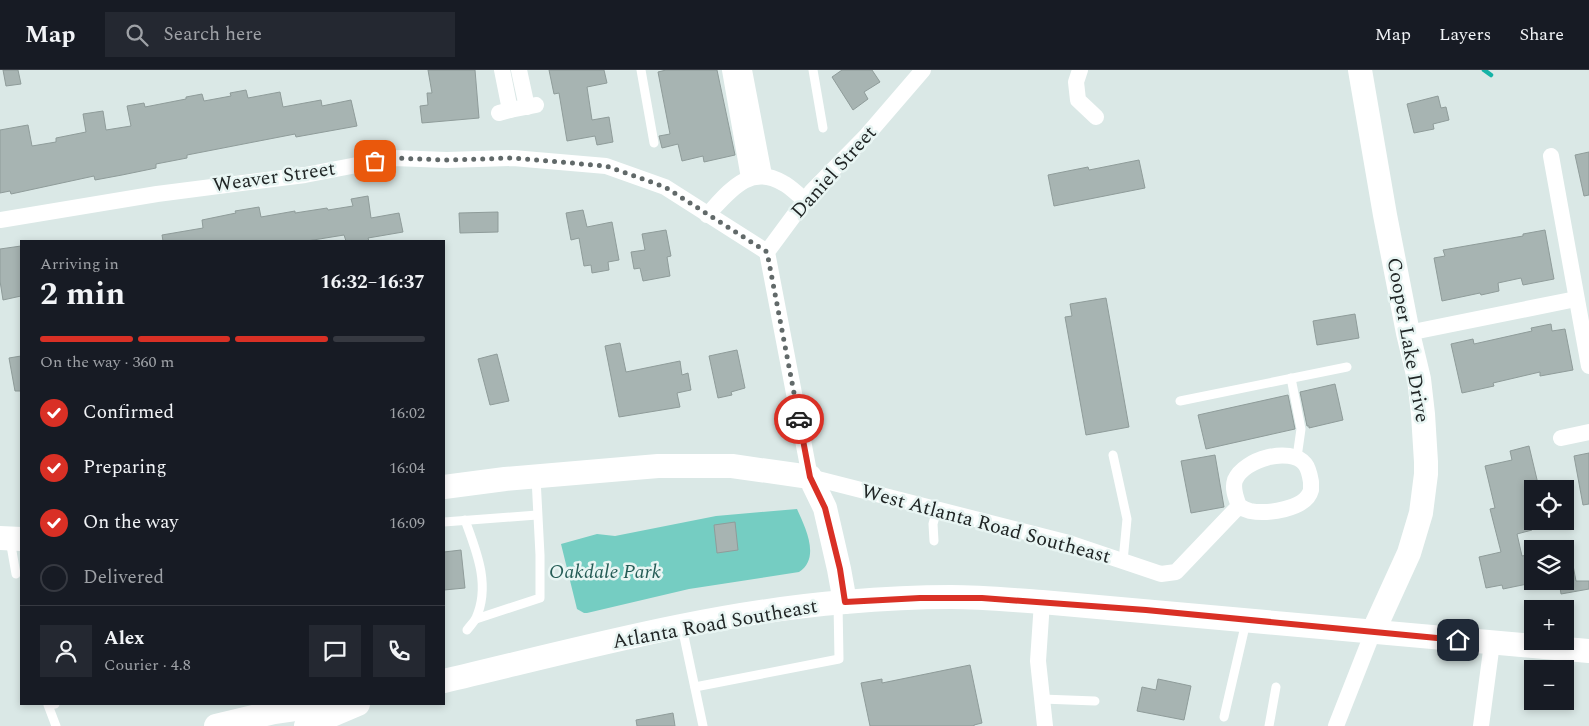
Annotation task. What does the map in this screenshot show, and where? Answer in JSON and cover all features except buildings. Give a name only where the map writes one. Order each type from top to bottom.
[{"type":"main road","name":"Cooper Lake Drive","points":[[1360,70],[1385,215],[1419,379],[1426,445],[1426,474],[1421,513],[1409,553],[1373,632]]},
{"type":"main road","points":[[445,487],[658,466],[732,466],[810,477],[825,508],[840,569],[842,602]]},
{"type":"main road","name":"Atlanta Road Southeast","points":[[445,681],[642,634],[747,615],[842,602],[952,597],[1042,602],[1589,651]]},
{"type":"main road","points":[[216,726],[274,712],[323,705]]},
{"type":"main road","points":[[306,726],[356,705]]},
{"type":"street","points":[[502,70],[504,112],[532,106],[519,70]]},
{"type":"street","points":[[730,70],[757,177]]},
{"type":"street","points":[[744,70],[757,177]]},
{"type":"street","name":"Daniel Street","points":[[767,252],[812,191],[867,135],[922,70]]},
{"type":"street","points":[[1080,70],[1076,82],[1078,100],[1096,117]]},
{"type":"street","points":[[1551,156],[1589,366]]},
{"type":"street","name":"Weaver Street","points":[[0,220],[157,194],[304,174],[393,158],[447,160],[513,158],[606,166],[665,187],[767,252]]},
{"type":"street","points":[[708,214],[731,190],[757,177],[783,183],[805,200]]},
{"type":"street","points":[[767,252],[810,477]]},
{"type":"street","points":[[1408,333],[1576,299]]},
{"type":"street","points":[[1561,438],[1589,432]]},
{"type":"street","points":[[1271,457],[1297,457],[1306,465],[1310,473],[1311,490],[1305,501],[1290,508],[1266,512],[1249,511],[1239,506],[1234,491],[1235,480],[1245,467],[1259,460],[1271,457]]},
{"type":"street","name":"West Atlanta Road Southeast","points":[[810,477],[1069,542],[1161,574],[1176,572],[1239,506]]},
{"type":"street","points":[[1042,602],[1038,662],[1044,726]]},
{"type":"street","points":[[1336,726],[1373,632]]},
{"type":"street","points":[[1481,726],[1492,643]]},
{"type":"lane","points":[[641,70],[654,142]]},
{"type":"lane","points":[[813,70],[823,128]]},
{"type":"lane","points":[[1180,401],[1347,366]]},
{"type":"lane","points":[[1291,378],[1302,429],[1297,457]]},
{"type":"lane","points":[[1113,455],[1127,519],[1124,561]]},
{"type":"lane","points":[[476,619],[540,598],[536,477]]},
{"type":"lane","points":[[934,541],[933,524],[937,509]]},
{"type":"lane","points":[[445,522],[537,515]]},
{"type":"lane","points":[[464,520],[480,563],[482,588],[476,619],[467,630]]},
{"type":"lane","points":[[10,539],[16,574]]},
{"type":"lane","points":[[695,687],[839,659],[842,602]]},
{"type":"lane","points":[[1224,717],[1246,620]]},
{"type":"lane","points":[[682,627],[703,726]]},
{"type":"lane","points":[[1270,726],[1276,687]]},
{"type":"lane","points":[[1042,698],[1095,701]]},
{"type":"lane","points":[[48,705],[56,726]]},
{"type":"green space","name":"Oakdale Park","points":[[797,509],[807,533],[810,551],[806,566],[799,572],[689,589],[587,613],[577,609],[561,544],[597,534],[615,536],[716,516]]},
{"type":"waterway","points":[[1484,70],[1491,75]]},
{"type":"way so far","points":[[375,161],[393,158],[447,160],[513,158],[606,166],[665,187],[767,252],[799,419]]},
{"type":"route","points":[[799,419],[810,477],[825,508],[840,569],[845,602],[952,597],[982,598],[1146,610],[1458,640]]}]
